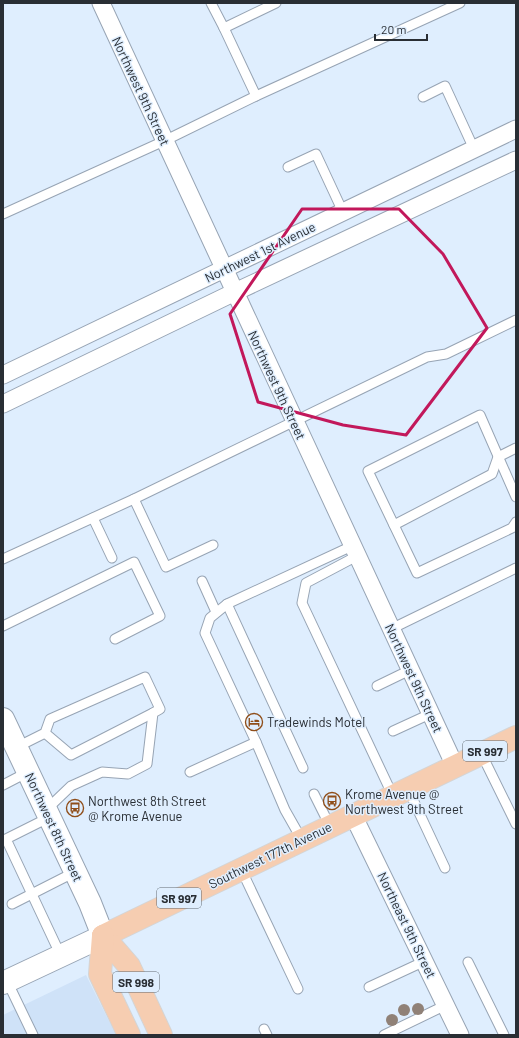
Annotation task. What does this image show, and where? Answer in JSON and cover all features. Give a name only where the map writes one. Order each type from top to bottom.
[{"type":"highway","name":"Southwest 177th Avenue","points":[[103,936],[516,737]]},
{"type":"highway","name":"SR 998","points":[[103,936],[100,974],[129,1035]]},
{"type":"highway","name":"SR 998","points":[[103,936],[129,966],[161,1035]]},
{"type":"street","name":"Northwest 9th Street","points":[[101,3],[454,766]]},
{"type":"street","name":"Northwest 1st Avenue","points":[[3,374],[516,128]]},
{"type":"street","name":"Northwest 1st Avenue","points":[[3,404],[235,292],[516,160]]},
{"type":"street","name":"Northwest 8th Street","points":[[3,719],[48,813],[103,936]]},
{"type":"street","name":"Northeast 9th Street","points":[[353,815],[460,1035]]},
{"type":"street","name":"Southwest 177th Avenue","points":[[5,982],[103,936]]},
{"type":"lane","points":[[211,3],[256,96]]},
{"type":"lane","points":[[224,28],[276,3]]},
{"type":"lane","points":[[3,214],[164,141],[256,96],[460,3]]},
{"type":"lane","points":[[423,97],[445,86],[474,149]]},
{"type":"lane","points":[[288,167],[316,154],[343,212]]},
{"type":"lane","points":[[3,559],[134,499],[427,357],[446,354],[516,320]]},
{"type":"lane","points":[[516,497],[480,415],[368,471],[417,573],[512,528],[516,522]]},
{"type":"lane","points":[[394,525],[492,474],[498,457],[516,448]]},
{"type":"lane","points":[[134,499],[166,567],[213,545]]},
{"type":"lane","points":[[93,518],[112,558]]},
{"type":"lane","points":[[302,840],[284,810],[256,742],[205,633],[210,618],[227,604],[355,551]]},
{"type":"lane","points":[[355,551],[306,583],[302,603],[400,792],[445,868]]},
{"type":"lane","points":[[3,626],[134,562],[160,616],[115,638]]},
{"type":"lane","points":[[391,629],[516,568]]},
{"type":"lane","points":[[202,581],[216,612]]},
{"type":"lane","points":[[227,604],[303,768]]},
{"type":"lane","points":[[377,686],[410,670]]},
{"type":"lane","points":[[16,747],[45,733],[50,719],[145,677],[160,709],[71,755],[45,733]]},
{"type":"lane","points":[[61,956],[6,839],[48,813],[71,786],[102,772],[128,774],[148,764],[153,713]]},
{"type":"lane","points":[[393,731],[430,714]]},
{"type":"lane","points":[[190,772],[256,742]]},
{"type":"lane","points":[[481,753],[516,824]]},
{"type":"lane","points":[[3,785],[28,772]]},
{"type":"lane","points":[[314,794],[330,826]]},
{"type":"lane","points":[[241,869],[298,989]]},
{"type":"lane","points":[[12,904],[75,872]]},
{"type":"lane","points":[[369,987],[425,961]]},
{"type":"lane","points":[[468,962],[504,1035]]},
{"type":"lane","points":[[5,982],[33,1035]]},
{"type":"lane","points":[[384,1035],[446,1005]]},
{"type":"highlighted area","points":[[302,209],[399,209],[443,254],[487,328],[406,435],[343,425],[258,402],[230,314]]},
{"type":"shaded area","points":[[86,975],[116,1035],[3,1035],[3,1015]]},
{"type":"place","name":"Tradewinds Motel","points":[[254,722]]},
{"type":"place","name":"Krome Avenue @ Northwest 9th Street","points":[[332,801]]},
{"type":"place","name":"Northwest 8th Street @ Krome Avenue","points":[[75,808]]}]
